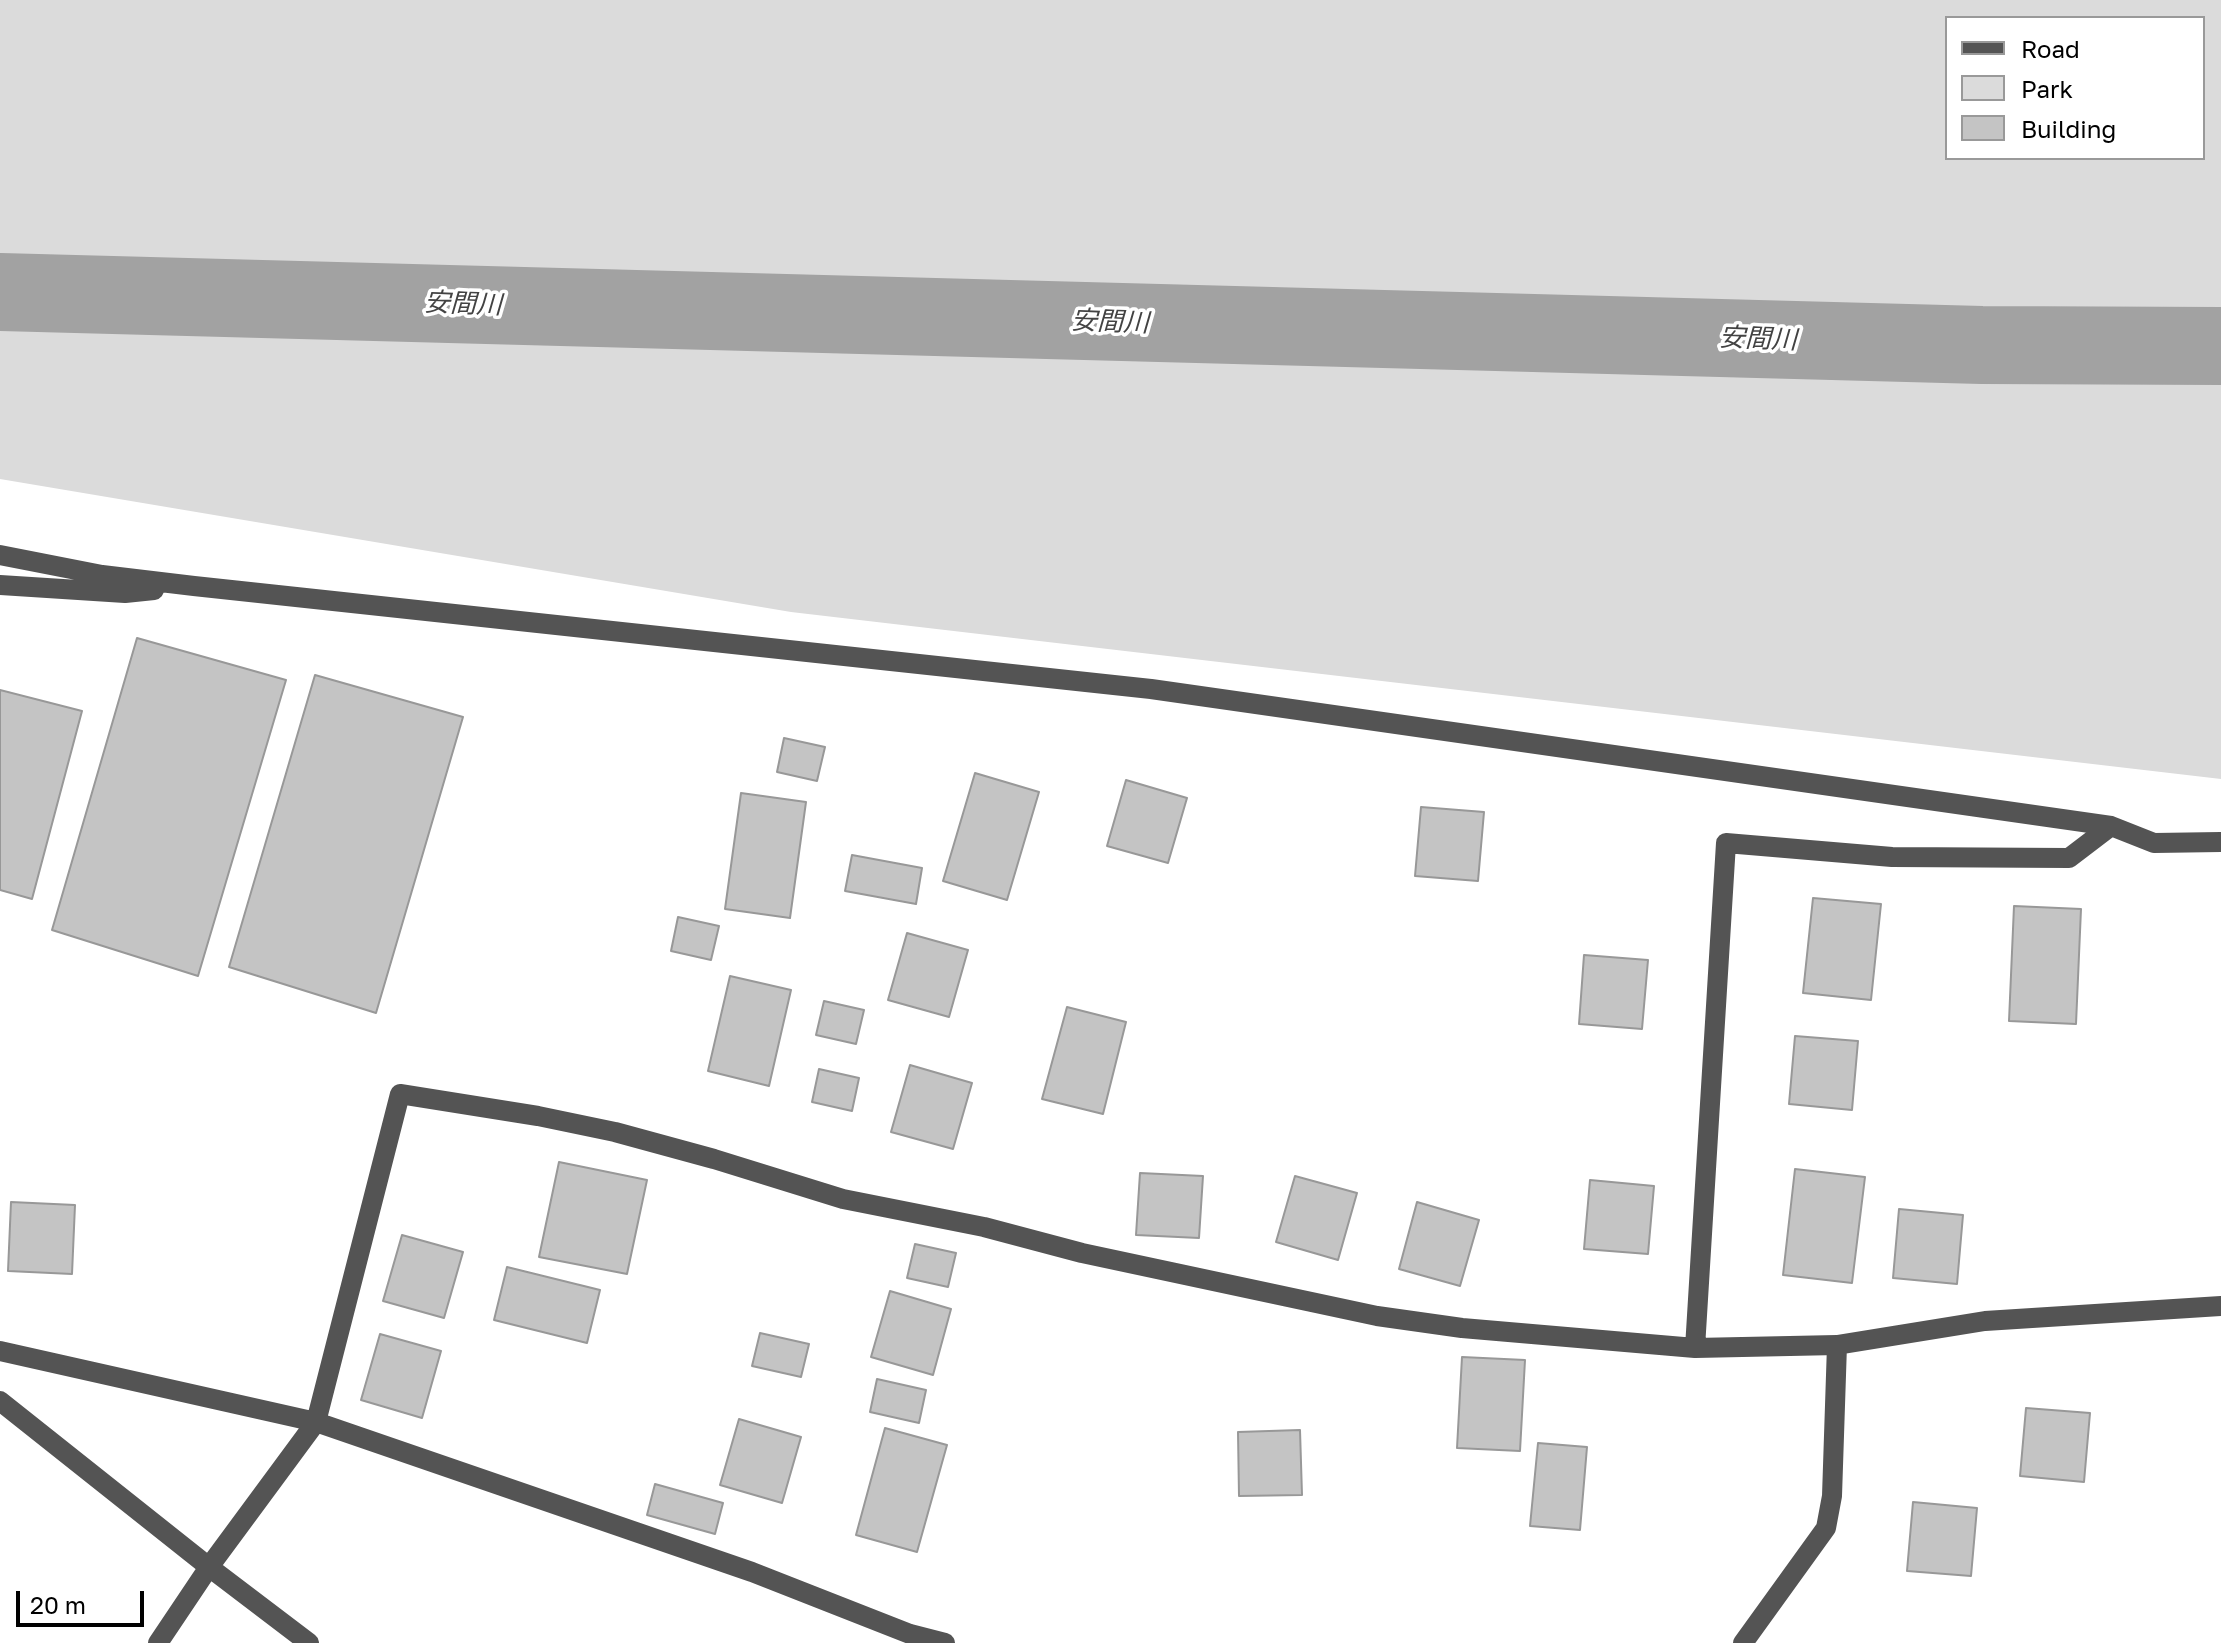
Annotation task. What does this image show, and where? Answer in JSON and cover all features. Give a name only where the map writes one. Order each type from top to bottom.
[{"type":"street","points":[[0,555],[102,575],[194,586],[1151,689],[2111,826],[2154,843],[2221,842]]},
{"type":"street","points":[[0,585],[125,593],[194,586]]},
{"type":"street","points":[[1695,1348],[1726,843],[1892,857],[2069,858],[2111,826]]},
{"type":"street","points":[[158,1643],[209,1567],[316,1422],[400,1094],[615,1132],[843,1199],[984,1227],[1082,1253],[1377,1316],[1462,1328],[1695,1348],[1837,1345],[1985,1321],[2221,1306]]},
{"type":"street","points":[[1743,1643],[1826,1528],[1832,1496],[1837,1345]]},
{"type":"street","points":[[0,1351],[316,1422],[752,1572],[910,1634],[945,1643]]},
{"type":"street","points":[[0,1401],[309,1643]]},
{"type":"green space","points":[[0,0],[2221,0],[2221,779],[791,612],[0,479]]},
{"type":"building","points":[[137,638],[286,680],[198,976],[52,930]]},
{"type":"building","points":[[315,675],[463,717],[376,1013],[229,967]]},
{"type":"building","points":[[0,690],[82,711],[32,899],[0,890]]},
{"type":"building","points":[[784,738],[825,747],[817,781],[777,772]]},
{"type":"building","points":[[975,773],[1039,792],[1007,900],[943,881]]},
{"type":"building","points":[[1126,780],[1187,798],[1168,863],[1107,846]]},
{"type":"building","points":[[741,793],[806,802],[790,918],[725,909]]},
{"type":"building","points":[[1421,807],[1484,812],[1478,881],[1415,876]]},
{"type":"building","points":[[852,855],[922,868],[916,904],[845,891]]},
{"type":"building","points":[[1813,898],[1881,904],[1871,1000],[1803,993]]},
{"type":"building","points":[[2014,906],[2081,909],[2076,1024],[2009,1021]]},
{"type":"building","points":[[678,917],[719,926],[711,960],[671,951]]},
{"type":"building","points":[[907,933],[968,950],[949,1017],[888,1000]]},
{"type":"building","points":[[1584,955],[1648,960],[1642,1029],[1579,1024]]},
{"type":"building","points":[[730,976],[791,990],[769,1086],[708,1071]]},
{"type":"building","points":[[824,1001],[864,1010],[856,1044],[816,1035]]},
{"type":"building","points":[[1067,1007],[1126,1022],[1103,1114],[1042,1099]]},
{"type":"building","points":[[1795,1036],[1858,1041],[1852,1110],[1789,1104]]},
{"type":"building","points":[[910,1065],[972,1083],[953,1149],[891,1132]]},
{"type":"building","points":[[819,1069],[859,1078],[852,1111],[812,1102]]},
{"type":"building","points":[[559,1162],[647,1180],[627,1274],[539,1257]]},
{"type":"building","points":[[1795,1169],[1865,1177],[1852,1283],[1783,1275]]},
{"type":"building","points":[[1140,1173],[1203,1176],[1199,1238],[1136,1235]]},
{"type":"building","points":[[1295,1176],[1357,1193],[1338,1260],[1276,1242]]},
{"type":"building","points":[[1590,1180],[1654,1186],[1648,1254],[1584,1249]]},
{"type":"building","points":[[11,1202],[75,1205],[72,1274],[8,1271]]},
{"type":"building","points":[[1417,1202],[1479,1220],[1460,1286],[1399,1269]]},
{"type":"building","points":[[1899,1209],[1963,1215],[1957,1284],[1893,1278]]},
{"type":"building","points":[[402,1235],[463,1252],[444,1318],[383,1301]]},
{"type":"building","points":[[915,1244],[956,1253],[948,1287],[907,1278]]},
{"type":"building","points":[[507,1267],[600,1290],[587,1343],[494,1320]]},
{"type":"building","points":[[890,1291],[951,1309],[933,1375],[871,1357]]},
{"type":"building","points":[[760,1333],[809,1344],[801,1377],[752,1366]]},
{"type":"building","points":[[380,1334],[441,1351],[422,1418],[361,1400]]},
{"type":"building","points":[[1462,1357],[1525,1360],[1520,1451],[1457,1448]]},
{"type":"building","points":[[877,1379],[926,1390],[919,1423],[870,1412]]},
{"type":"building","points":[[2026,1408],[2090,1413],[2084,1482],[2020,1476]]},
{"type":"building","points":[[739,1419],[801,1437],[782,1503],[720,1485]]},
{"type":"building","points":[[885,1428],[947,1445],[917,1552],[856,1535]]},
{"type":"building","points":[[1300,1430],[1302,1495],[1239,1496],[1238,1432]]},
{"type":"building","points":[[1538,1443],[1587,1447],[1580,1530],[1530,1526]]},
{"type":"building","points":[[655,1484],[723,1503],[715,1534],[647,1515]]},
{"type":"building","points":[[1913,1502],[1977,1508],[1971,1576],[1907,1571]]},
{"type":"waterway","name":"安間川","points":[[0,292],[1982,345],[2221,346]]}]
